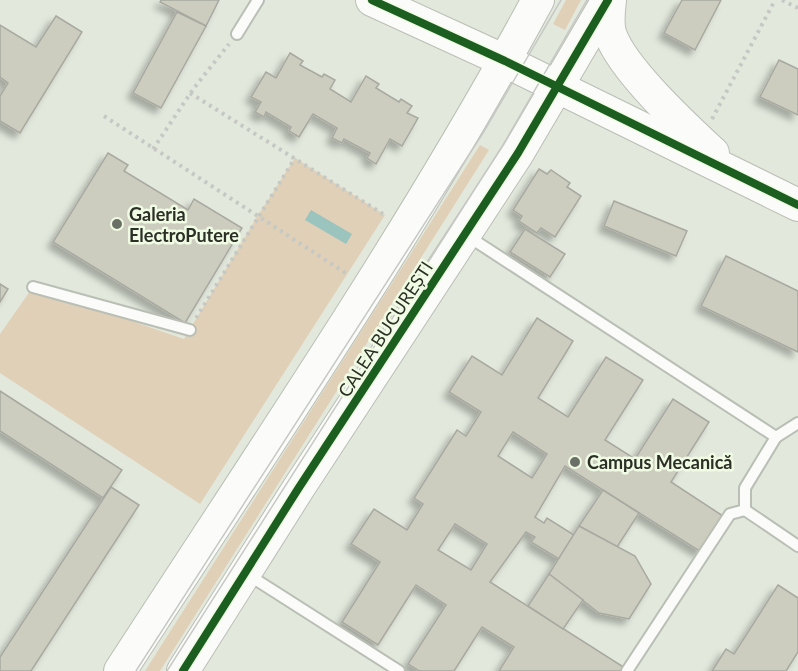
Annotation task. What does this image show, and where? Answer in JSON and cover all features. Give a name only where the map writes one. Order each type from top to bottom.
[{"type":"main road","points":[[372,0],[505,61],[798,205]]},
{"type":"main road","name":"CALEA BUCUREȘTI","points":[[120,671],[338,333],[468,125],[538,0]]},
{"type":"main road","points":[[609,0],[609,30],[617,50],[630,68],[700,141],[734,172]]},
{"type":"main road","name":"CALEA BUCUREȘTI","points":[[183,671],[244,573],[465,235],[558,88],[609,0]]},
{"type":"lane","points":[[237,34],[258,0]]},
{"type":"lane","points":[[465,235],[776,436]]},
{"type":"lane","points":[[33,287],[190,330]]},
{"type":"lane","points":[[745,510],[745,488],[776,436],[798,423]]},
{"type":"lane","points":[[627,671],[730,514],[745,510],[798,546]]},
{"type":"lane","points":[[244,573],[399,671]]},
{"type":"path","points":[[700,141],[775,0]]},
{"type":"path","points":[[782,0],[798,8]]},
{"type":"path","points":[[153,148],[190,93],[237,34]]},
{"type":"path","points":[[190,93],[385,215]]},
{"type":"path","points":[[104,116],[256,217],[347,274]]},
{"type":"path","points":[[190,330],[256,217],[295,158]]},
{"type":"shaded area","points":[[566,0],[581,0],[565,30],[553,24]]},
{"type":"shaded area","points":[[480,145],[489,150],[160,671],[145,671]]},
{"type":"shaded area","points":[[295,158],[385,215],[200,504],[0,373],[0,334],[33,287],[184,339]]},
{"type":"water","points":[[311,210],[352,234],[346,244],[305,220]]},
{"type":"building","points":[[161,0],[219,0],[206,26],[160,2]]},
{"type":"building","points":[[682,0],[721,0],[695,50],[664,33]]},
{"type":"building","points":[[177,12],[206,26],[161,108],[133,93]]},
{"type":"building","points":[[56,16],[82,32],[20,133],[0,121],[0,96],[8,83],[0,77],[0,25],[36,47]]},
{"type":"building","points":[[290,53],[303,61],[300,65],[322,77],[324,74],[335,80],[330,89],[351,102],[366,76],[379,84],[376,88],[399,102],[401,99],[412,106],[407,113],[418,118],[402,146],[390,139],[376,164],[367,158],[370,153],[344,139],[342,143],[332,138],[337,128],[313,114],[299,137],[289,131],[291,127],[266,112],[264,117],[255,112],[261,102],[251,97],[266,72],[276,78]]},
{"type":"building","points":[[779,60],[798,69],[798,115],[760,97]]},
{"type":"building","points":[[108,153],[128,165],[124,171],[188,210],[194,199],[242,228],[185,323],[53,242]]},
{"type":"building","points":[[539,169],[547,174],[551,170],[570,183],[567,187],[581,196],[555,237],[541,228],[537,233],[519,221],[522,216],[513,210]]},
{"type":"building","points":[[614,201],[687,231],[676,256],[604,226]]},
{"type":"building","points":[[525,229],[565,254],[550,277],[510,252]]},
{"type":"building","points":[[726,256],[798,291],[798,352],[701,306]]},
{"type":"building","points":[[0,284],[8,289],[0,302]]},
{"type":"building","points":[[537,318],[573,341],[538,398],[568,417],[606,357],[643,380],[605,440],[635,459],[673,399],[709,422],[671,482],[723,516],[701,552],[565,466],[535,517],[544,523],[547,518],[574,535],[559,559],[531,542],[535,537],[526,532],[490,582],[625,668],[623,671],[499,671],[514,647],[482,627],[454,671],[419,671],[408,664],[446,605],[416,585],[378,645],[342,622],[380,562],[351,544],[374,509],[407,530],[423,504],[414,498],[457,430],[466,436],[481,412],[449,392],[472,356],[502,375]],"holes":[[[513,432],[547,454],[532,478],[498,456]],[[455,524],[487,544],[471,570],[438,550]]]},
{"type":"building","points":[[0,391],[122,470],[103,498],[0,431]]},
{"type":"building","points":[[111,487],[139,505],[31,671],[0,671],[0,657]]},
{"type":"building","points":[[603,490],[639,513],[617,547],[579,526]]},
{"type":"building","points":[[579,526],[635,556],[651,584],[629,619],[599,613],[549,574]]},
{"type":"building","points":[[549,574],[583,600],[563,629],[528,606]]},
{"type":"building","points":[[778,585],[798,598],[798,652],[786,671],[712,671],[726,649],[734,654]]},
{"type":"tram line","points":[[136,671],[483,133],[561,0]]},
{"type":"tram line","points":[[167,671],[503,145],[587,0]]},
{"type":"cycle path","points":[[372,0],[505,61],[798,205]]},
{"type":"cycle path","points":[[183,671],[298,489],[518,153],[608,0]]},
{"type":"place","name":"Galeria ElectroPutere","points":[[117,224]]},
{"type":"place","name":"Campus Mecanică","points":[[575,462]]}]
